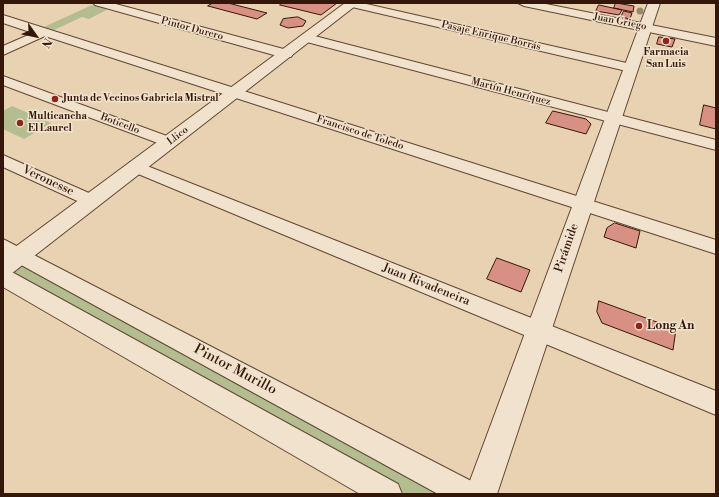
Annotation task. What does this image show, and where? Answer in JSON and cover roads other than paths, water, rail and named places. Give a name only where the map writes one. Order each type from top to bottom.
[{"type":"street","name":"Pintor Durero","points":[[99,3],[286,54]]},
{"type":"street","name":"Juan Griego","points":[[524,3],[716,42]]},
{"type":"street","name":"Pirámide","points":[[481,494],[654,3]]},
{"type":"street","name":"Llico","points":[[9,257],[92,201],[353,4]]},
{"type":"street","name":"Pasaje Enrique Borrás","points":[[353,4],[631,68]]},
{"type":"street","name":"Francisco de Toledo","points":[[3,19],[716,247]]},
{"type":"street","points":[[3,51],[44,32]]},
{"type":"street","name":"Martín Henríquez","points":[[306,38],[716,145]]},
{"type":"street","name":"Boticello","points":[[3,80],[169,142]]},
{"type":"street","name":"Veronesse","points":[[3,160],[92,201]]},
{"type":"street","name":"Juan Rivadeneira","points":[[137,167],[716,403]]},
{"type":"street","name":"Pintor Murillo","points":[[9,257],[467,494]]},
{"type":"street","points":[[3,277],[388,494]]},
{"type":"place","name":"Farmacia San Luis","points":[[666,41]]},
{"type":"place","name":"Junta de Vecinos Gabriela Mistral","points":[[55,99]]},
{"type":"place","name":"Multicancha El Laurel","points":[[20,123]]},
{"type":"place","name":"Long An","points":[[639,326]]}]
